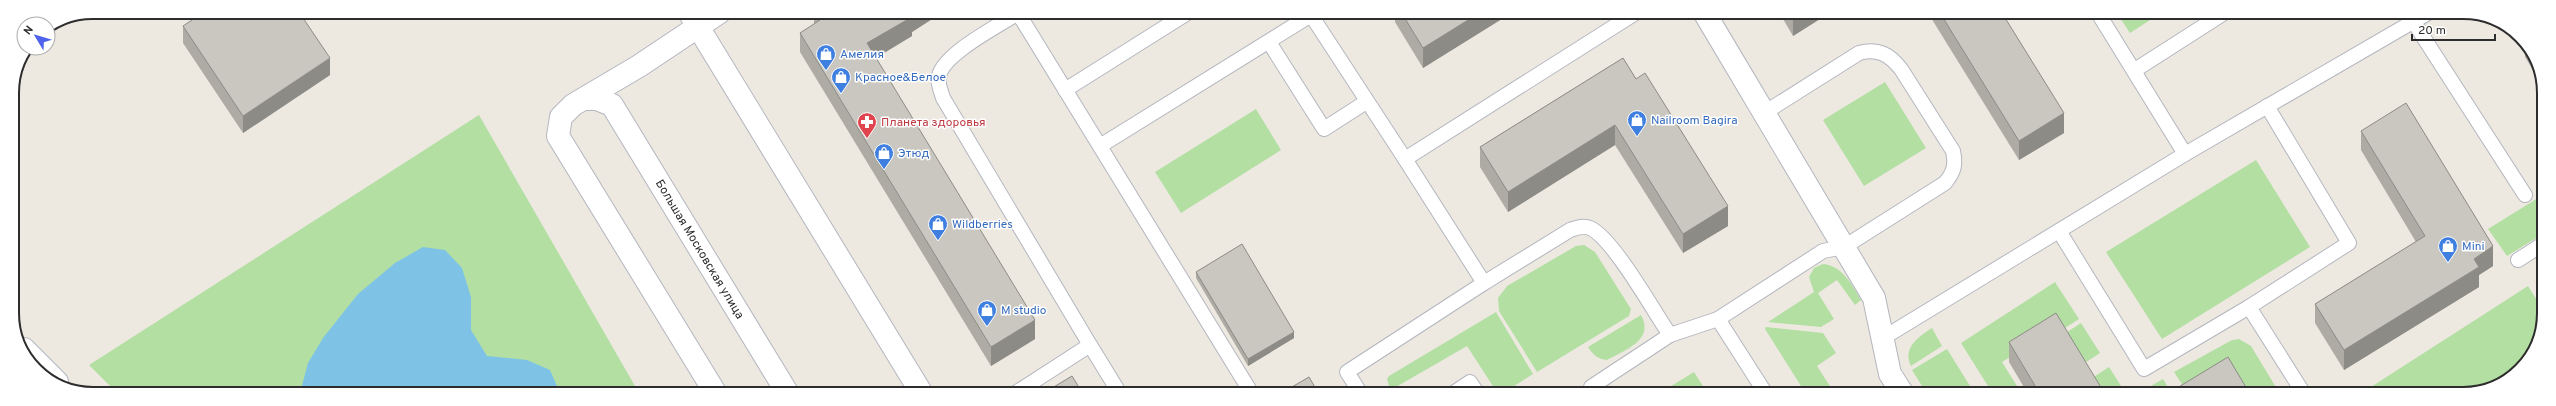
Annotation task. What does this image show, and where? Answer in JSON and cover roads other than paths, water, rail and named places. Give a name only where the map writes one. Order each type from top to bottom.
[{"type":"street","points":[[1708,19],[1874,298],[1890,374],[1898,387]]},
{"type":"street","points":[[712,387],[558,136],[561,117],[573,105],[585,99],[694,20],[918,387]]},
{"type":"street","name":"Большая Московская улица","points":[[585,99],[597,99],[612,106],[784,387]]},
{"type":"lane","points":[[1010,19],[948,60],[938,78],[939,86],[943,98],[1116,387]]},
{"type":"lane","points":[[1023,19],[1248,387]]},
{"type":"lane","points":[[1065,90],[1178,19]]},
{"type":"lane","points":[[1100,146],[1269,42],[1303,19]]},
{"type":"lane","points":[[1316,19],[1366,102],[1405,159],[1484,283]]},
{"type":"lane","points":[[1405,159],[1626,19]]},
{"type":"lane","points":[[2102,19],[2135,70],[2185,154]]},
{"type":"lane","points":[[2135,70],[2215,19]]},
{"type":"lane","points":[[1883,338],[2060,232],[2185,154],[2418,19]]},
{"type":"lane","points":[[2413,22],[2524,195]]},
{"type":"lane","points":[[1269,42],[1324,128],[1366,102]]},
{"type":"lane","points":[[1594,387],[1670,335],[1718,319],[1823,251],[1844,247],[1945,183],[1952,174],[1956,162],[1953,151],[1901,69],[1892,58],[1881,52],[1870,50],[1859,53],[1764,113]]},
{"type":"lane","points":[[2060,232],[2144,369],[2249,307],[2349,243],[2267,106]]},
{"type":"lane","points":[[1357,387],[1347,372],[1484,283],[1570,230],[1580,227],[1589,228],[1607,241],[1670,335]]},
{"type":"lane","points":[[2518,260],[2537,248]]},
{"type":"lane","points":[[2249,307],[2300,387]]},
{"type":"lane","points":[[1718,319],[1762,387]]},
{"type":"lane","points":[[1025,387],[1090,345]]},
{"type":"lane","points":[[1462,387],[1470,382],[1473,387]]},
{"type":"water","points":[[423,247],[445,250],[462,268],[471,297],[471,330],[487,356],[527,360],[550,370],[557,387],[302,387],[308,363],[323,338],[358,294],[395,263]]},
{"type":"place","name":"Амелия","points":[[826,71]]},
{"type":"place","name":"Красное&Белое","points":[[841,94]]},
{"type":"place","name":"Nailroom Bagira","points":[[1637,137]]},
{"type":"place","name":"Планета здоровья","points":[[867,139]]},
{"type":"place","name":"Этюд","points":[[884,170]]},
{"type":"place","name":"Wildberries","points":[[938,241]]},
{"type":"place","name":"Mini","points":[[2448,263]]},
{"type":"place","name":"M studio","points":[[987,327]]}]
